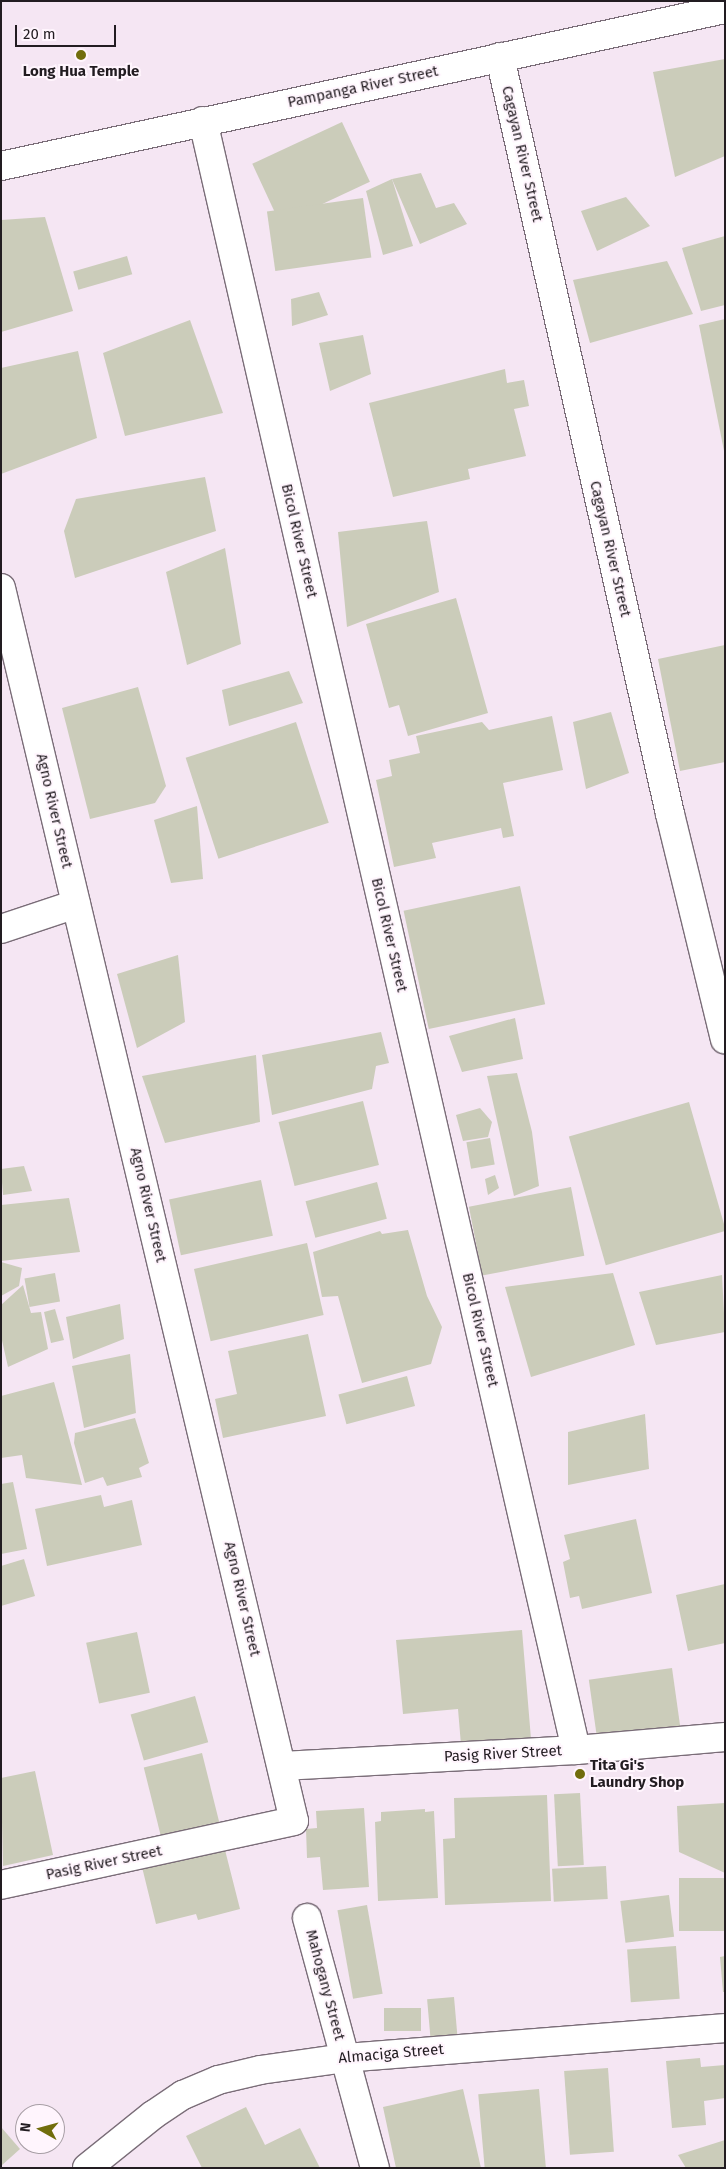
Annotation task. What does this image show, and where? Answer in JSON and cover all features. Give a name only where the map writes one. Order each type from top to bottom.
[{"type":"street","name":"Pampanga River Street","points":[[1,166],[725,9]]},
{"type":"street","name":"Cagayan River Street","points":[[500,57],[670,814],[725,1039]]},
{"type":"street","name":"Bicol River Street","points":[[202,121],[576,1750]]},
{"type":"street","name":"Agno River Street","points":[[1,588],[294,1821]]},
{"type":"street","points":[[1,929],[76,904]]},
{"type":"street","name":"Pasig River Street","points":[[282,1766],[576,1750],[725,1737]]},
{"type":"street","name":"Pasig River Street","points":[[1,1886],[294,1821]]},
{"type":"street","name":"Mahogany Street","points":[[307,1918],[375,2168]]},
{"type":"street","name":"Almaciga Street","points":[[87,2168],[153,2115],[184,2095],[218,2080],[260,2070],[344,2058],[725,2028]]},
{"type":"building","points":[[725,59],[725,156],[675,177],[653,72]]},
{"type":"building","points":[[342,122],[370,182],[280,224],[252,164]]},
{"type":"building","points":[[421,173],[436,208],[454,203],[467,224],[420,244],[392,179]]},
{"type":"building","points":[[392,179],[413,246],[383,255],[366,191]]},
{"type":"building","points":[[626,197],[650,226],[597,251],[581,211]]},
{"type":"building","points":[[363,198],[371,257],[275,271],[267,211]]},
{"type":"building","points":[[45,217],[73,311],[1,332],[1,220]]},
{"type":"building","points":[[725,236],[725,305],[701,311],[682,248]]},
{"type":"building","points":[[127,256],[132,274],[78,290],[73,271]]},
{"type":"building","points":[[667,261],[693,314],[590,343],[573,280]]},
{"type":"building","points":[[319,292],[328,315],[292,326],[291,299]]},
{"type":"building","points":[[725,319],[725,451],[724,451],[699,325]]},
{"type":"building","points":[[190,320],[223,413],[125,436],[103,353]]},
{"type":"building","points":[[363,335],[371,374],[330,391],[319,343]]},
{"type":"building","points":[[78,351],[97,438],[1,474],[1,368]]},
{"type":"building","points":[[505,369],[507,383],[524,380],[529,406],[514,409],[526,456],[468,469],[470,479],[393,497],[369,403]]},
{"type":"building","points":[[205,477],[216,531],[75,578],[64,531],[76,499]]},
{"type":"building","points":[[427,521],[439,592],[347,627],[338,532]]},
{"type":"building","points":[[225,548],[241,644],[187,665],[166,572]]},
{"type":"building","points":[[456,598],[488,713],[408,736],[399,705],[389,708],[366,624]]},
{"type":"building","points":[[725,645],[725,762],[680,771],[658,659]]},
{"type":"building","points":[[289,671],[303,703],[229,726],[222,690]]},
{"type":"building","points":[[138,687],[166,786],[155,803],[90,819],[62,708]]},
{"type":"building","points":[[611,712],[629,773],[586,789],[573,722]]},
{"type":"building","points":[[552,716],[563,770],[503,783],[514,836],[503,838],[501,828],[432,843],[436,858],[394,867],[376,780],[392,776],[389,760],[420,753],[416,736],[482,722],[489,730]]},
{"type":"building","points":[[296,722],[329,823],[218,859],[186,758]]},
{"type":"building","points":[[197,806],[203,879],[171,883],[154,820]]},
{"type":"building","points":[[520,886],[545,1004],[429,1029],[404,911]]},
{"type":"building","points":[[178,955],[185,1022],[137,1048],[117,974]]},
{"type":"building","points":[[515,1018],[523,1059],[462,1072],[449,1036]]},
{"type":"building","points":[[381,1032],[389,1063],[376,1066],[372,1089],[272,1115],[262,1055]]},
{"type":"building","points":[[256,1055],[260,1122],[165,1143],[142,1076]]},
{"type":"building","points":[[517,1073],[532,1132],[539,1186],[514,1196],[487,1076]]},
{"type":"building","points":[[363,1101],[379,1165],[295,1186],[279,1122]]},
{"type":"building","points":[[689,1102],[725,1231],[606,1265],[569,1136]]},
{"type":"building","points":[[480,1108],[492,1122],[488,1137],[463,1141],[456,1115]]},
{"type":"building","points":[[490,1138],[495,1165],[471,1169],[466,1142]]},
{"type":"building","points":[[24,1166],[32,1191],[3,1195],[1,1169]]},
{"type":"building","points":[[495,1175],[499,1188],[488,1195],[485,1179]]},
{"type":"building","points":[[261,1180],[273,1236],[181,1255],[169,1200]]},
{"type":"building","points":[[377,1182],[387,1219],[315,1238],[306,1201]]},
{"type":"building","points":[[571,1187],[584,1256],[482,1276],[469,1207]]},
{"type":"building","points":[[69,1198],[80,1252],[1,1261],[1,1205]]},
{"type":"building","points":[[408,1230],[427,1296],[442,1327],[431,1364],[362,1383],[338,1296],[322,1297],[313,1252],[380,1231],[382,1234]]},
{"type":"building","points":[[307,1243],[324,1315],[211,1341],[194,1269]]},
{"type":"building","points":[[1,1262],[22,1268],[19,1286],[1,1296]]},
{"type":"building","points":[[55,1273],[60,1302],[30,1307],[24,1278]]},
{"type":"building","points":[[613,1273],[635,1345],[531,1377],[505,1287]]},
{"type":"building","points":[[722,1275],[725,1332],[656,1345],[639,1292]]},
{"type":"building","points":[[23,1285],[31,1313],[41,1312],[48,1349],[8,1367],[1,1336],[1,1305]]},
{"type":"building","points":[[120,1304],[124,1339],[73,1359],[66,1317]]},
{"type":"building","points":[[55,1309],[64,1340],[51,1343],[44,1312]]},
{"type":"building","points":[[308,1334],[326,1416],[223,1438],[215,1399],[237,1394],[228,1351]]},
{"type":"building","points":[[130,1354],[136,1413],[84,1428],[72,1366]]},
{"type":"building","points":[[407,1376],[415,1406],[346,1424],[338,1394]]},
{"type":"building","points":[[54,1382],[82,1485],[26,1478],[22,1455],[1,1458],[1,1396]]},
{"type":"building","points":[[645,1414],[649,1469],[568,1485],[568,1432]]},
{"type":"building","points":[[135,1418],[149,1463],[139,1468],[142,1477],[107,1486],[103,1477],[85,1483],[74,1443],[75,1433]]},
{"type":"building","points":[[13,1482],[27,1549],[1,1554],[1,1484]]},
{"type":"building","points":[[101,1495],[104,1507],[132,1500],[142,1545],[47,1566],[35,1509]]},
{"type":"building","points":[[636,1519],[652,1593],[582,1609],[579,1596],[570,1598],[563,1562],[570,1559],[564,1535]]},
{"type":"building","points":[[24,1559],[35,1596],[1,1606],[1,1566]]},
{"type":"building","points":[[725,1584],[725,1643],[688,1651],[676,1595]]},
{"type":"building","points":[[522,1630],[531,1739],[461,1745],[458,1709],[403,1714],[396,1640]]},
{"type":"building","points":[[137,1632],[150,1693],[99,1703],[86,1643]]},
{"type":"building","points":[[672,1668],[680,1726],[597,1738],[589,1680]]},
{"type":"building","points":[[195,1696],[208,1742],[144,1761],[131,1714]]},
{"type":"building","points":[[202,1753],[219,1822],[161,1836],[144,1768]]},
{"type":"building","points":[[35,1771],[53,1855],[3,1866],[1,1778]]},
{"type":"building","points":[[580,1793],[584,1865],[558,1866],[554,1794]]},
{"type":"building","points":[[547,1795],[551,1901],[445,1905],[443,1839],[455,1838],[454,1798]]},
{"type":"building","points":[[725,1803],[725,1873],[679,1852],[677,1806]]},
{"type":"building","points":[[364,1808],[369,1887],[323,1890],[320,1857],[307,1858],[306,1829],[317,1828],[316,1811]]},
{"type":"building","points":[[425,1809],[425,1812],[434,1811],[438,1898],[378,1901],[375,1822],[381,1821],[381,1812]]},
{"type":"building","points":[[224,1846],[240,1909],[198,1920],[196,1914],[156,1924],[142,1867]]},
{"type":"building","points":[[606,1866],[608,1899],[554,1902],[552,1869]]},
{"type":"building","points":[[679,1878],[725,1878],[725,1931],[679,1931]]},
{"type":"building","points":[[669,1895],[674,1937],[625,1943],[620,1901]]},
{"type":"building","points":[[367,1905],[383,1994],[353,1999],[337,1910]]},
{"type":"building","points":[[676,1946],[680,1999],[631,2002],[627,1949]]},
{"type":"building","points":[[725,1956],[725,1992],[723,1992],[720,1957]]},
{"type":"building","points":[[454,1997],[457,2035],[430,2037],[427,1999]]},
{"type":"building","points":[[384,2008],[421,2008],[421,2031],[384,2031]]},
{"type":"building","points":[[700,2058],[701,2067],[725,2065],[725,2098],[704,2101],[706,2125],[672,2128],[666,2061]]},
{"type":"building","points":[[608,2068],[614,2152],[570,2155],[564,2071]]},
{"type":"building","points":[[463,2089],[481,2168],[396,2168],[383,2107]]},
{"type":"building","points":[[539,2089],[546,2168],[485,2168],[478,2094]]},
{"type":"building","points":[[246,2107],[265,2145],[300,2128],[320,2168],[202,2168],[186,2136]]},
{"type":"building","points":[[1,2127],[15,2143],[15,2153],[1,2166]]},
{"type":"building","points":[[725,2140],[725,2168],[686,2168],[678,2155]]},
{"type":"place","name":"Long Hua Temple","points":[[81,55]]},
{"type":"place","name":"Tita Gi's Laundry Shop","points":[[580,1774]]}]
